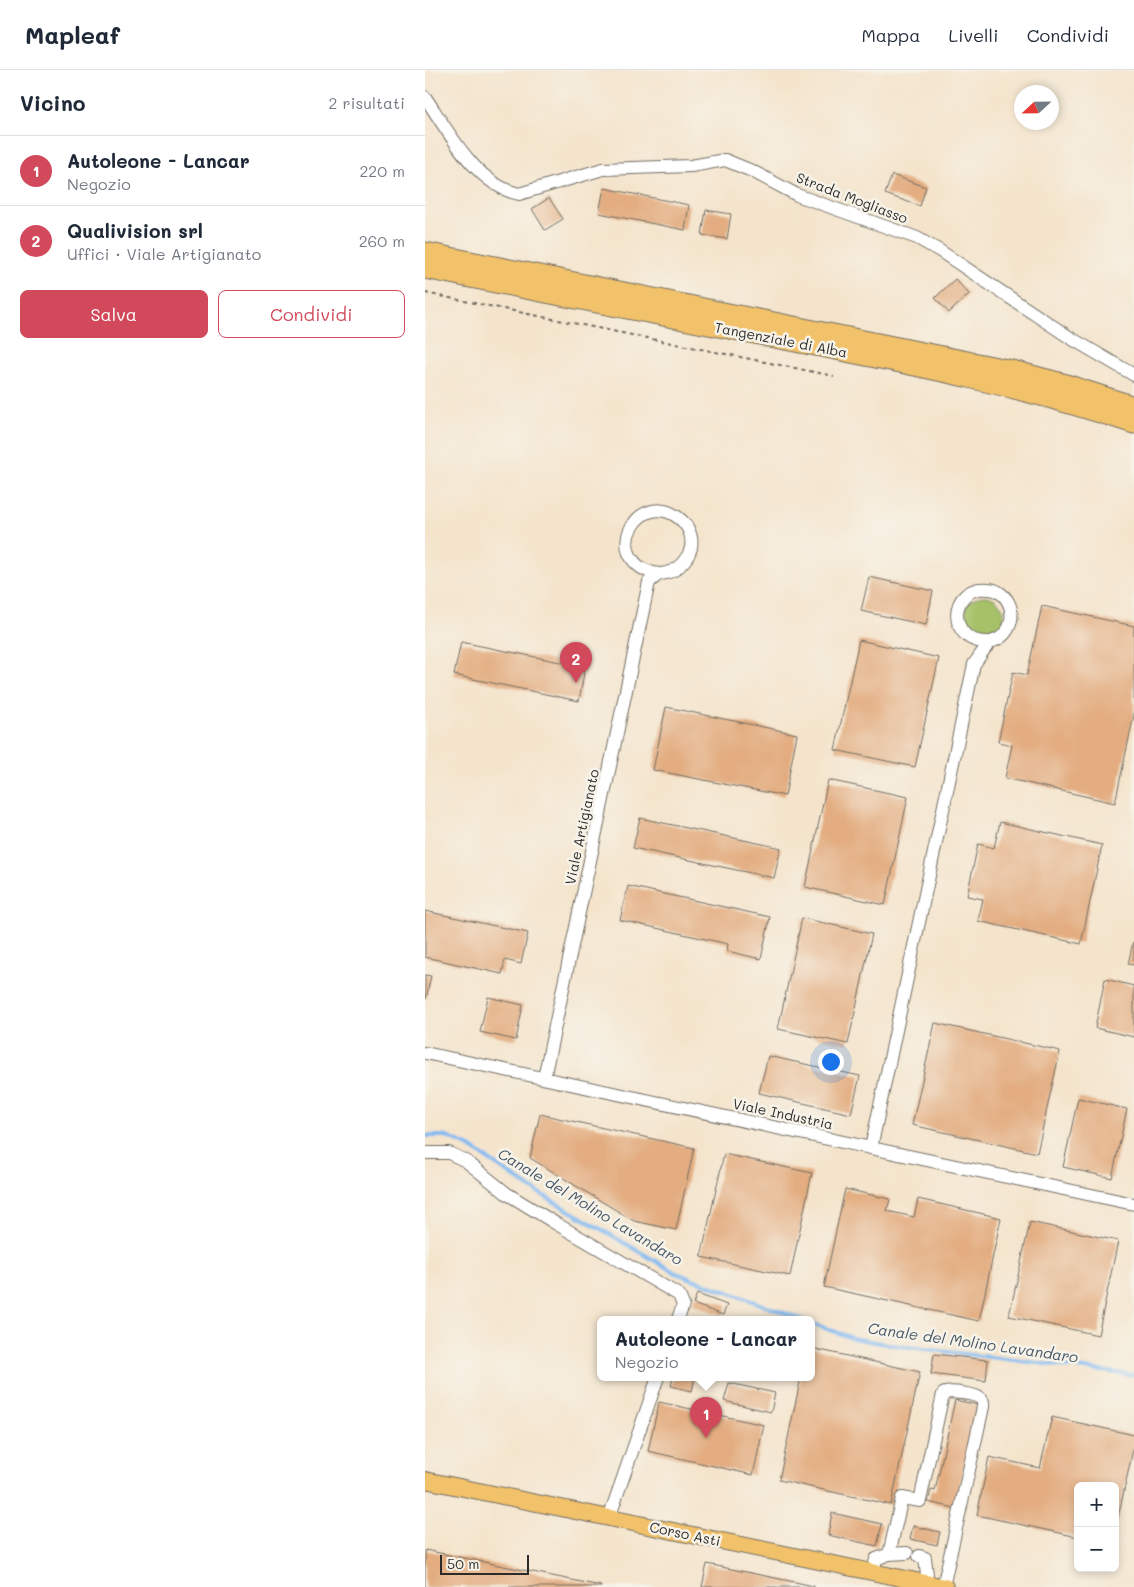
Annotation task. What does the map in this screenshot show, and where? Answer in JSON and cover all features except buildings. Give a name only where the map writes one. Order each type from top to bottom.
[{"type":"highway","name":"Tangenziale di Alba","points":[[425,252],[1002,368],[1066,384],[1134,406]]},
{"type":"highway","name":"Tangenziale di Alba","points":[[425,269],[1005,385],[1134,424]]},
{"type":"highway","points":[[1086,408],[1134,434]]},
{"type":"main road","name":"Corso Asti","points":[[425,1480],[939,1586]]},
{"type":"street","name":"Strada Mogliasso","points":[[425,97],[471,164],[507,192],[519,194],[603,169],[691,166],[725,160],[752,171],[797,195],[917,238],[940,251],[1069,337],[1134,375]]},
{"type":"street","points":[[652,510],[663,510],[673,513],[682,519],[688,528],[691,538],[691,549],[679,567],[654,578],[634,562],[627,542],[629,531],[642,514],[652,510]]},
{"type":"street","name":"Viale Artigianato","points":[[544,1078],[654,578]]},
{"type":"street","points":[[983,588],[992,589],[1000,593],[1011,607],[1010,625],[999,639],[990,642],[981,643],[973,641],[966,636],[957,620],[960,602],[974,590],[983,588]]},
{"type":"street","points":[[966,636],[974,664]]},
{"type":"street","points":[[871,1148],[974,664],[990,642]]},
{"type":"street","name":"Viale Industria","points":[[425,1053],[1134,1204]]},
{"type":"street","points":[[425,1153],[449,1153],[466,1161],[507,1193],[679,1295],[683,1305],[679,1316]]},
{"type":"street","points":[[609,1518],[657,1381]]},
{"type":"street","points":[[889,1554],[902,1498],[920,1501],[943,1394],[950,1392],[979,1398],[983,1402],[983,1407],[939,1586]]},
{"type":"street","points":[[873,1572],[876,1559],[889,1554],[913,1554],[925,1558],[939,1586]]},
{"type":"path","points":[[425,293],[834,376]]},
{"type":"green space","points":[[988,596],[995,599],[1001,605],[1004,616],[1003,624],[995,633],[988,636],[980,636],[973,633],[965,624],[964,612],[967,605],[976,597]]},
{"type":"waterway","name":"Canale del Molino Lavandaro","points":[[425,1136],[445,1136],[470,1147],[529,1187],[676,1273],[793,1316]]},
{"type":"waterway","name":"Canale del Molino Lavandaro","points":[[815,1324],[852,1338],[892,1345],[1134,1375]]},
{"type":"place","name":"Qualivision srl","points":[[576,683]]},
{"type":"place","name":"Autoleone - Lancar","points":[[706,1438]]}]
